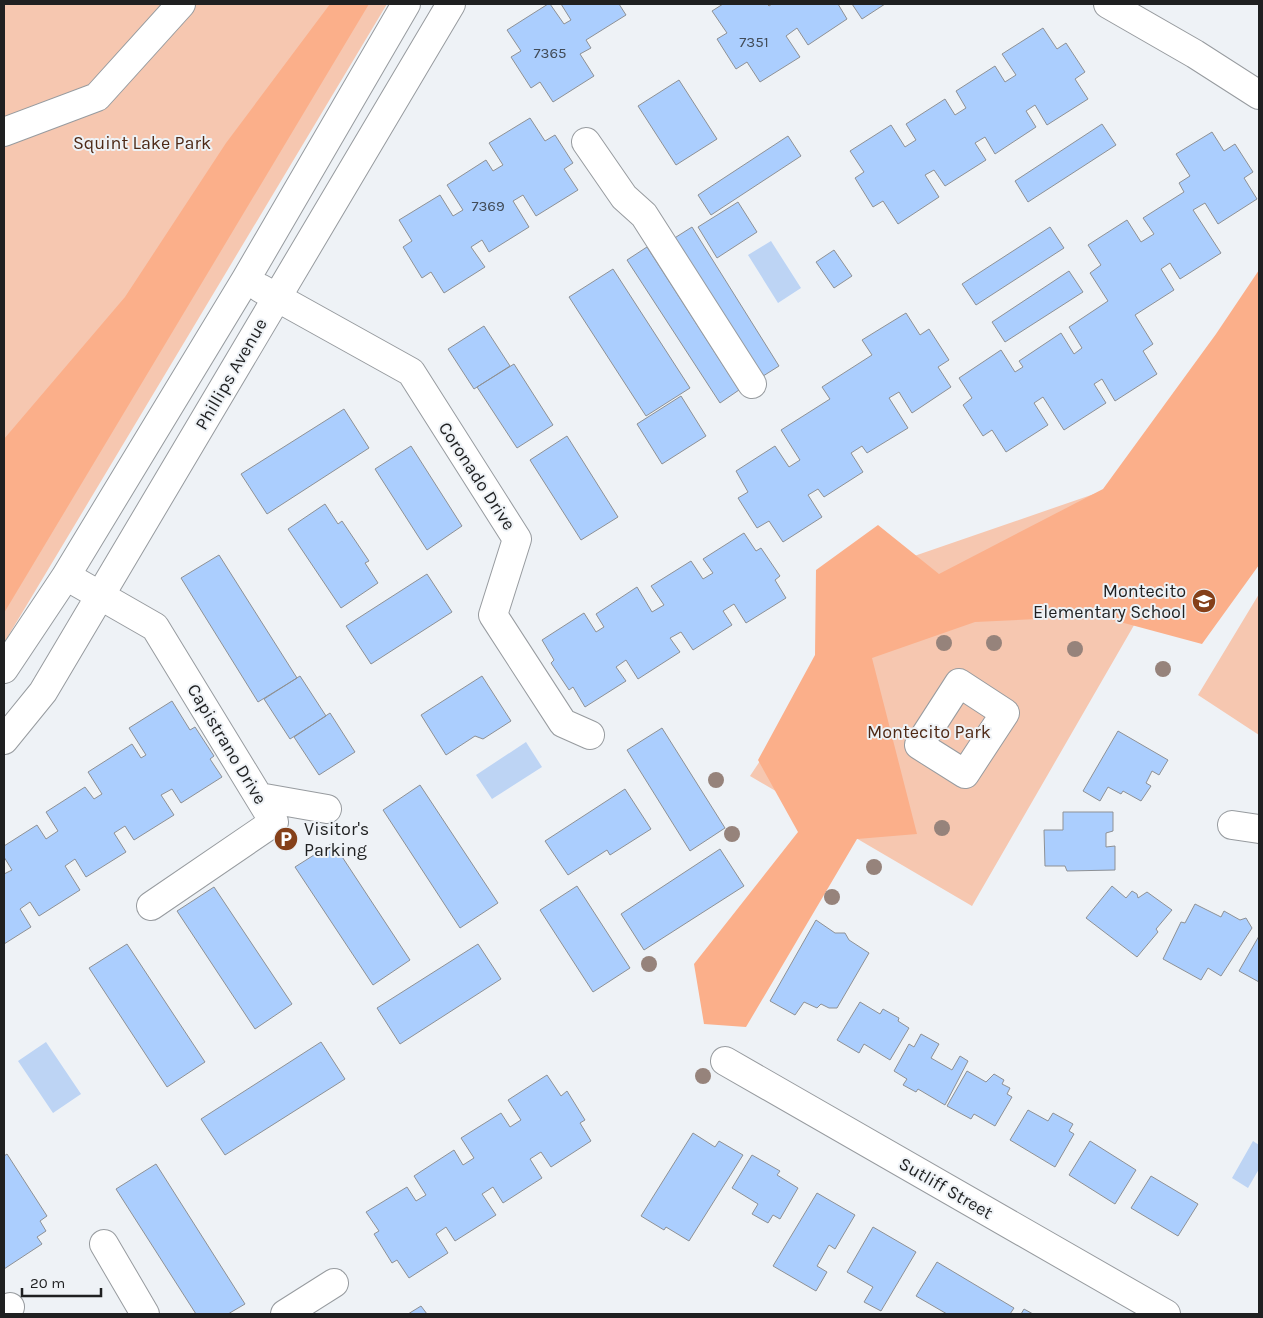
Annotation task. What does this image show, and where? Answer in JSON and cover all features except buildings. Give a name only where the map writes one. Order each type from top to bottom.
[{"type":"street","points":[[4,132],[97,97],[181,4]]},
{"type":"street","name":"Phillips Avenue","points":[[4,669],[66,576],[246,279],[406,4]]},
{"type":"street","name":"Phillips Avenue","points":[[4,740],[43,692],[276,297],[452,4]]},
{"type":"street","points":[[1108,4],[1195,54],[1259,94]]},
{"type":"street","points":[[586,142],[624,196],[644,214],[752,384]]},
{"type":"street","name":"Coronado Drive","points":[[246,279],[411,372],[517,539],[493,615],[563,724],[590,735]]},
{"type":"street","name":"Capistrano Drive","points":[[66,576],[155,627],[275,824],[151,906]]},
{"type":"street","points":[[259,797],[327,810]]},
{"type":"street","points":[[1232,825],[1259,829]]},
{"type":"street","name":"Sutliff Street","points":[[725,1061],[1166,1314]]},
{"type":"street","points":[[104,1244],[145,1314]]},
{"type":"street","points":[[285,1314],[334,1283]]},
{"type":"green space","name":"Squint Lake Park","points":[[4,4],[387,4],[4,643]]},
{"type":"green space","name":"Montecito Park","points":[[1126,483],[1193,523],[972,906],[750,776],[891,564]]},
{"type":"green space","points":[[1259,594],[1259,735],[1198,695]]},
{"type":"shaded area","points":[[330,4],[369,4],[4,613],[4,439],[125,297],[226,143]]},
{"type":"shaded area","points":[[1259,270],[1259,565],[1202,644],[1098,616],[975,622],[872,658],[917,834],[857,839],[746,1027],[704,1024],[694,964],[798,832],[758,760],[815,655],[816,570],[878,525],[939,574],[1103,489],[1216,334]]},
{"type":"water","points":[[771,241],[801,288],[778,303],[748,255]]},
{"type":"water","points":[[526,742],[542,767],[492,799],[476,775]]},
{"type":"water","points":[[46,1042],[81,1094],[53,1113],[18,1061]]},
{"type":"water","points":[[1253,1141],[1259,1145],[1259,1169],[1248,1188],[1232,1178]]},
{"type":"place","name":"Montecito Elementary School","points":[[1204,601]]},
{"type":"place","name":"Visitor's Parking","points":[[286,839]]}]
